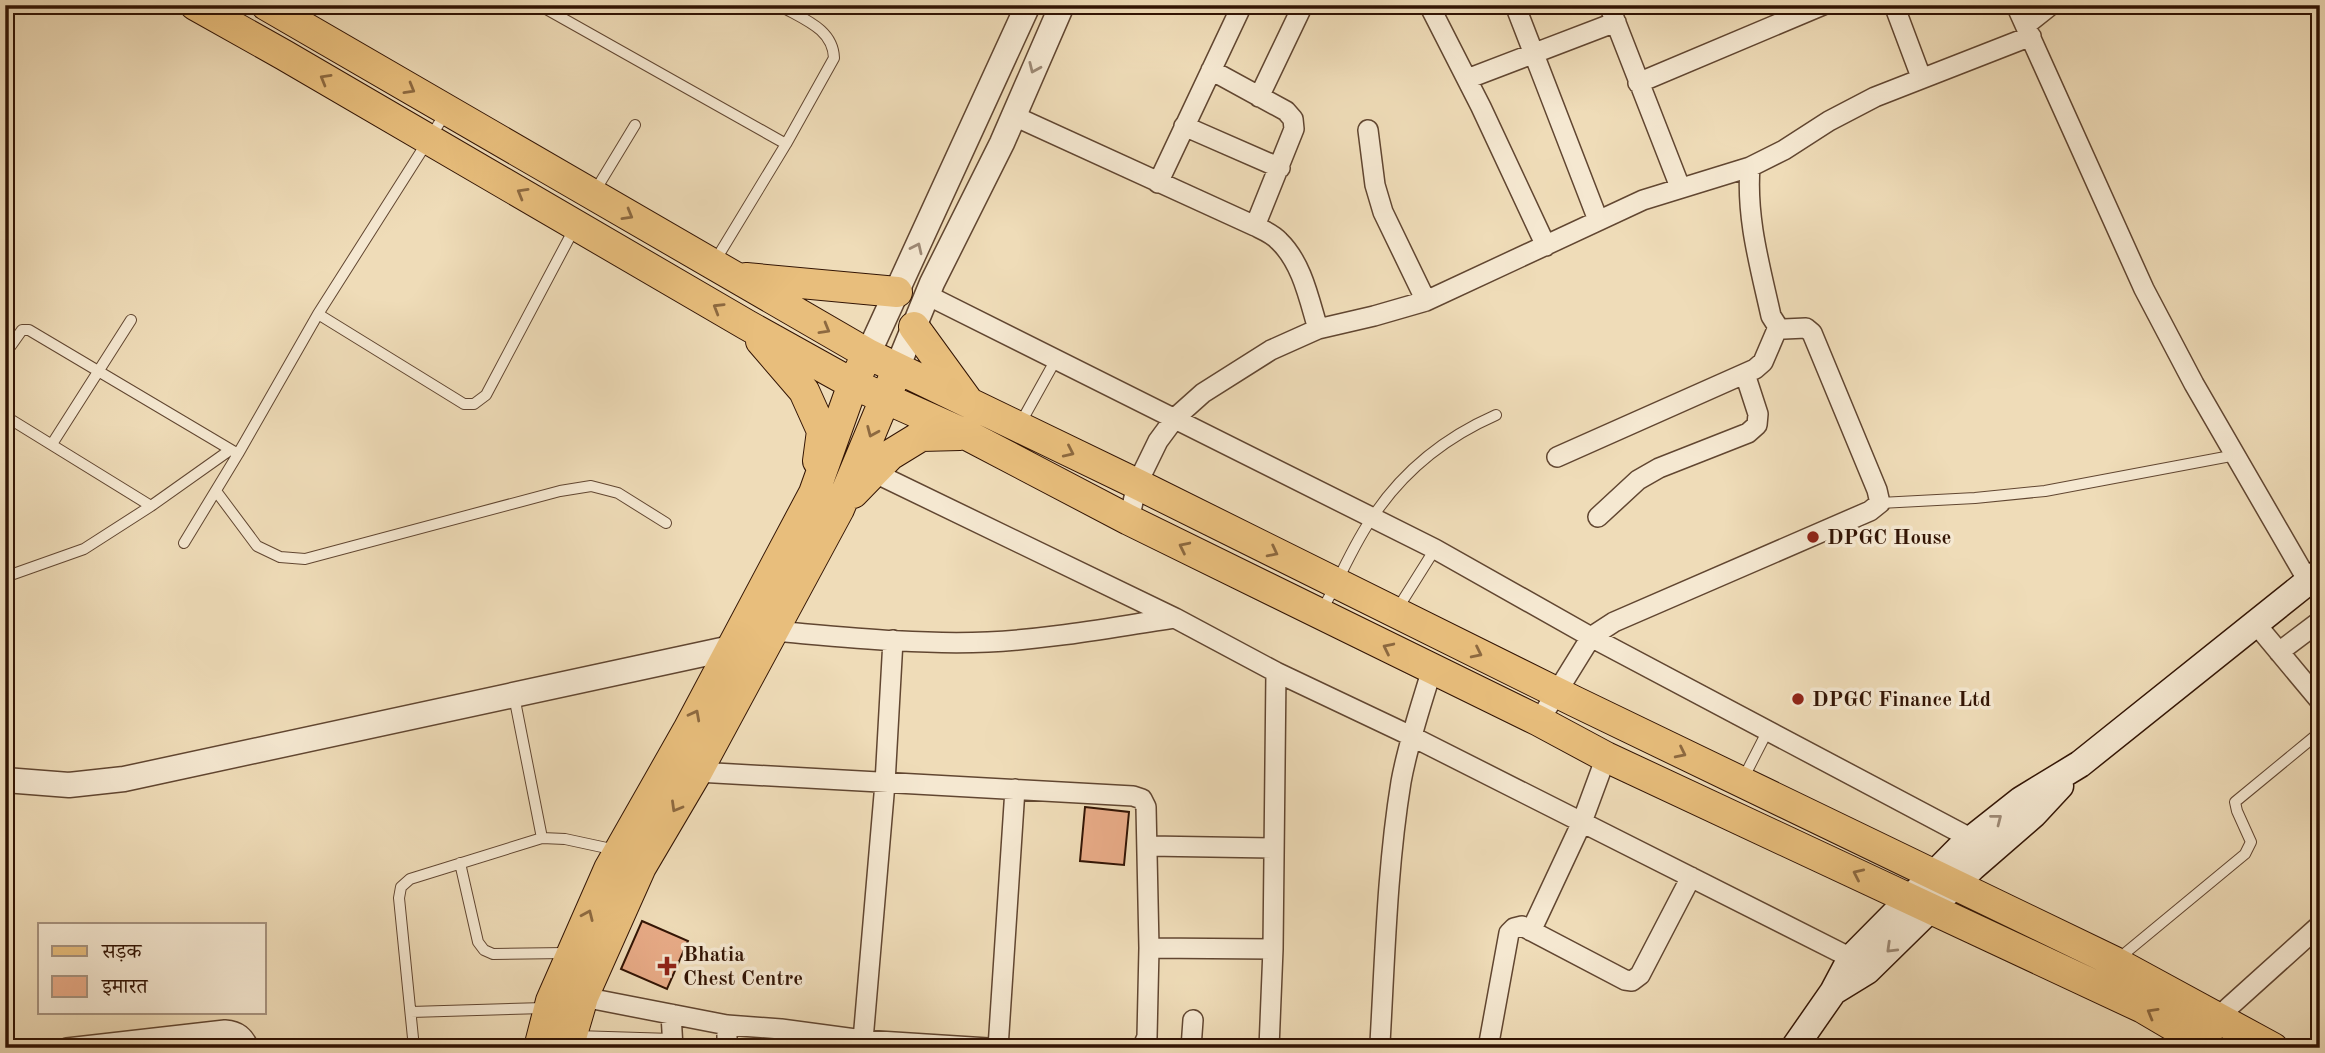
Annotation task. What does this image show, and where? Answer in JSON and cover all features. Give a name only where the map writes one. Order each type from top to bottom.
[{"type":"main road","points":[[195,5],[430,139],[747,326],[853,384],[967,435],[1129,520],[1539,721],[1606,757],[2143,1008],[2211,1048]]},
{"type":"main road","points":[[266,5],[868,354],[1556,692],[2115,962],[2219,1016],[2273,1048]]},
{"type":"main road","points":[[724,271],[897,292]]},
{"type":"main road","points":[[747,326],[804,391],[822,431],[814,492]]},
{"type":"main road","points":[[914,327],[970,404]]},
{"type":"main road","points":[[539,1048],[549,1008],[609,869],[688,730],[814,492],[853,384],[868,354]]},
{"type":"main road","points":[[570,1042],[583,997],[641,867],[697,772],[839,509],[897,369]]},
{"type":"main road","points":[[839,509],[890,455],[921,436],[967,435]]},
{"type":"main road","points":[[1944,880],[1972,839],[2021,800],[2080,764],[2314,577]]},
{"type":"main road","points":[[1833,992],[1867,971],[1921,903],[1944,880],[2034,814],[2080,764]]},
{"type":"main road","points":[[1794,1048],[1833,992],[1851,958],[1921,903]]},
{"type":"street","points":[[868,354],[1028,5]]},
{"type":"street","points":[[897,369],[927,295],[1002,143],[1062,5]]},
{"type":"street","points":[[1158,183],[1241,5]]},
{"type":"street","points":[[1259,97],[1303,5]]},
{"type":"street","points":[[1429,5],[1546,246]]},
{"type":"street","points":[[1515,5],[1598,220]]},
{"type":"street","points":[[1638,83],[1823,5]]},
{"type":"street","points":[[1894,5],[1921,77]]},
{"type":"street","points":[[2016,5],[2144,289],[2236,456],[2314,577]]},
{"type":"street","points":[[1129,520],[1137,484],[1158,442],[1175,418],[1203,393],[1259,357],[1318,329],[1426,301],[1598,220],[1679,187],[1750,167],[1875,97],[2029,31],[2051,5]]},
{"type":"street","points":[[1467,79],[1534,53],[1612,14],[1679,187]]},
{"type":"street","points":[[1211,70],[1286,111],[1293,119],[1294,129],[1255,226]]},
{"type":"street","points":[[1012,115],[1278,239],[1292,257],[1302,278],[1318,329]]},
{"type":"street","points":[[1184,126],[1280,168]]},
{"type":"street","points":[[1368,131],[1375,185],[1383,212],[1426,301]]},
{"type":"street","points":[[1539,721],[1591,637],[1614,622],[1870,511],[1880,503],[1812,333],[1806,328],[1778,327],[1771,316],[1753,236],[1748,197],[1750,167]]},
{"type":"street","points":[[927,295],[1372,517],[1591,637],[1972,839]]},
{"type":"street","points":[[1557,457],[1745,374],[1763,362],[1778,327]]},
{"type":"street","points":[[1598,517],[1638,480],[1659,468],[1748,433],[1757,425],[1758,414],[1745,374]]},
{"type":"street","points":[[873,472],[1175,618],[1276,672],[1851,958]]},
{"type":"street","points":[[773,631],[893,640],[988,642],[1175,618]]},
{"type":"street","points":[[2279,652],[2320,621]]},
{"type":"street","points":[[2255,623],[2320,701]]},
{"type":"street","points":[[863,1040],[885,783],[893,640]]},
{"type":"street","points":[[5,780],[69,785],[124,779],[731,648]]},
{"type":"street","points":[[1380,1046],[1393,845],[1411,737],[1432,669]]},
{"type":"street","points":[[1269,1048],[1273,949],[1276,672]]},
{"type":"street","points":[[1531,931],[1582,822],[1606,757]]},
{"type":"street","points":[[697,772],[1133,796],[1142,800],[1146,807],[1149,846],[1147,1037],[1142,1048]]},
{"type":"street","points":[[998,1048],[1015,789]]},
{"type":"street","points":[[1149,846],[1273,848]]},
{"type":"street","points":[[1488,1048],[1509,933],[1514,928],[1522,926],[1625,980],[1636,980],[1691,877]]},
{"type":"street","points":[[2219,1016],[2320,925]]},
{"type":"street","points":[[1149,948],[1273,949]]},
{"type":"street","points":[[583,997],[781,1038],[988,1048]]},
{"type":"street","points":[[671,1014],[673,1044]]},
{"type":"street","points":[[1191,1048],[1193,1020]]},
{"type":"street","points":[[727,1025],[727,1048]]},
{"type":"street","points":[[67,1048],[234,1030],[241,1034],[249,1048]]},
{"type":"lane","points":[[539,5],[786,144]]},
{"type":"lane","points":[[724,271],[786,144],[834,58],[834,44],[824,32],[779,5]]},
{"type":"lane","points":[[184,544],[216,491],[234,452],[447,110]]},
{"type":"lane","points":[[593,195],[635,125]]},
{"type":"lane","points":[[318,314],[464,404],[474,404],[486,395],[576,225]]},
{"type":"lane","points":[[52,444],[131,320]]},
{"type":"lane","points":[[5,354],[22,330],[29,330],[234,452]]},
{"type":"lane","points":[[1018,428],[1055,361]]},
{"type":"lane","points":[[1320,614],[1372,517],[1401,481],[1425,456],[1466,428],[1496,415]]},
{"type":"lane","points":[[5,416],[151,506]]},
{"type":"lane","points":[[5,577],[84,549],[234,452]]},
{"type":"lane","points":[[1880,503],[2045,492],[2236,456]]},
{"type":"lane","points":[[216,491],[257,545],[280,557],[305,559],[559,491],[592,486],[618,493],[666,523]]},
{"type":"lane","points":[[1395,613],[1435,550]]},
{"type":"lane","points":[[513,695],[542,838]]},
{"type":"lane","points":[[1742,782],[1768,730]]},
{"type":"lane","points":[[2115,962],[2245,854],[2252,842],[2235,802],[2320,732]]},
{"type":"lane","points":[[414,1048],[399,898],[401,887],[410,878],[542,838],[565,839],[620,850]]},
{"type":"lane","points":[[460,863],[478,942],[484,950],[493,954],[572,953]]},
{"type":"lane","points":[[411,1012],[549,1008]]},
{"type":"lane","points":[[570,1042],[673,1044]]},
{"type":"building","points":[[1085,807],[1129,812],[1124,865],[1080,861]]},
{"type":"building","points":[[642,921],[688,941],[667,989],[621,969]]},
{"type":"place","name":"DPGC House","points":[[1813,537]]},
{"type":"place","name":"DPGC Finance Ltd","points":[[1798,699]]},
{"type":"place","name":"Bhatia Chest Centre","points":[[667,966]]}]
